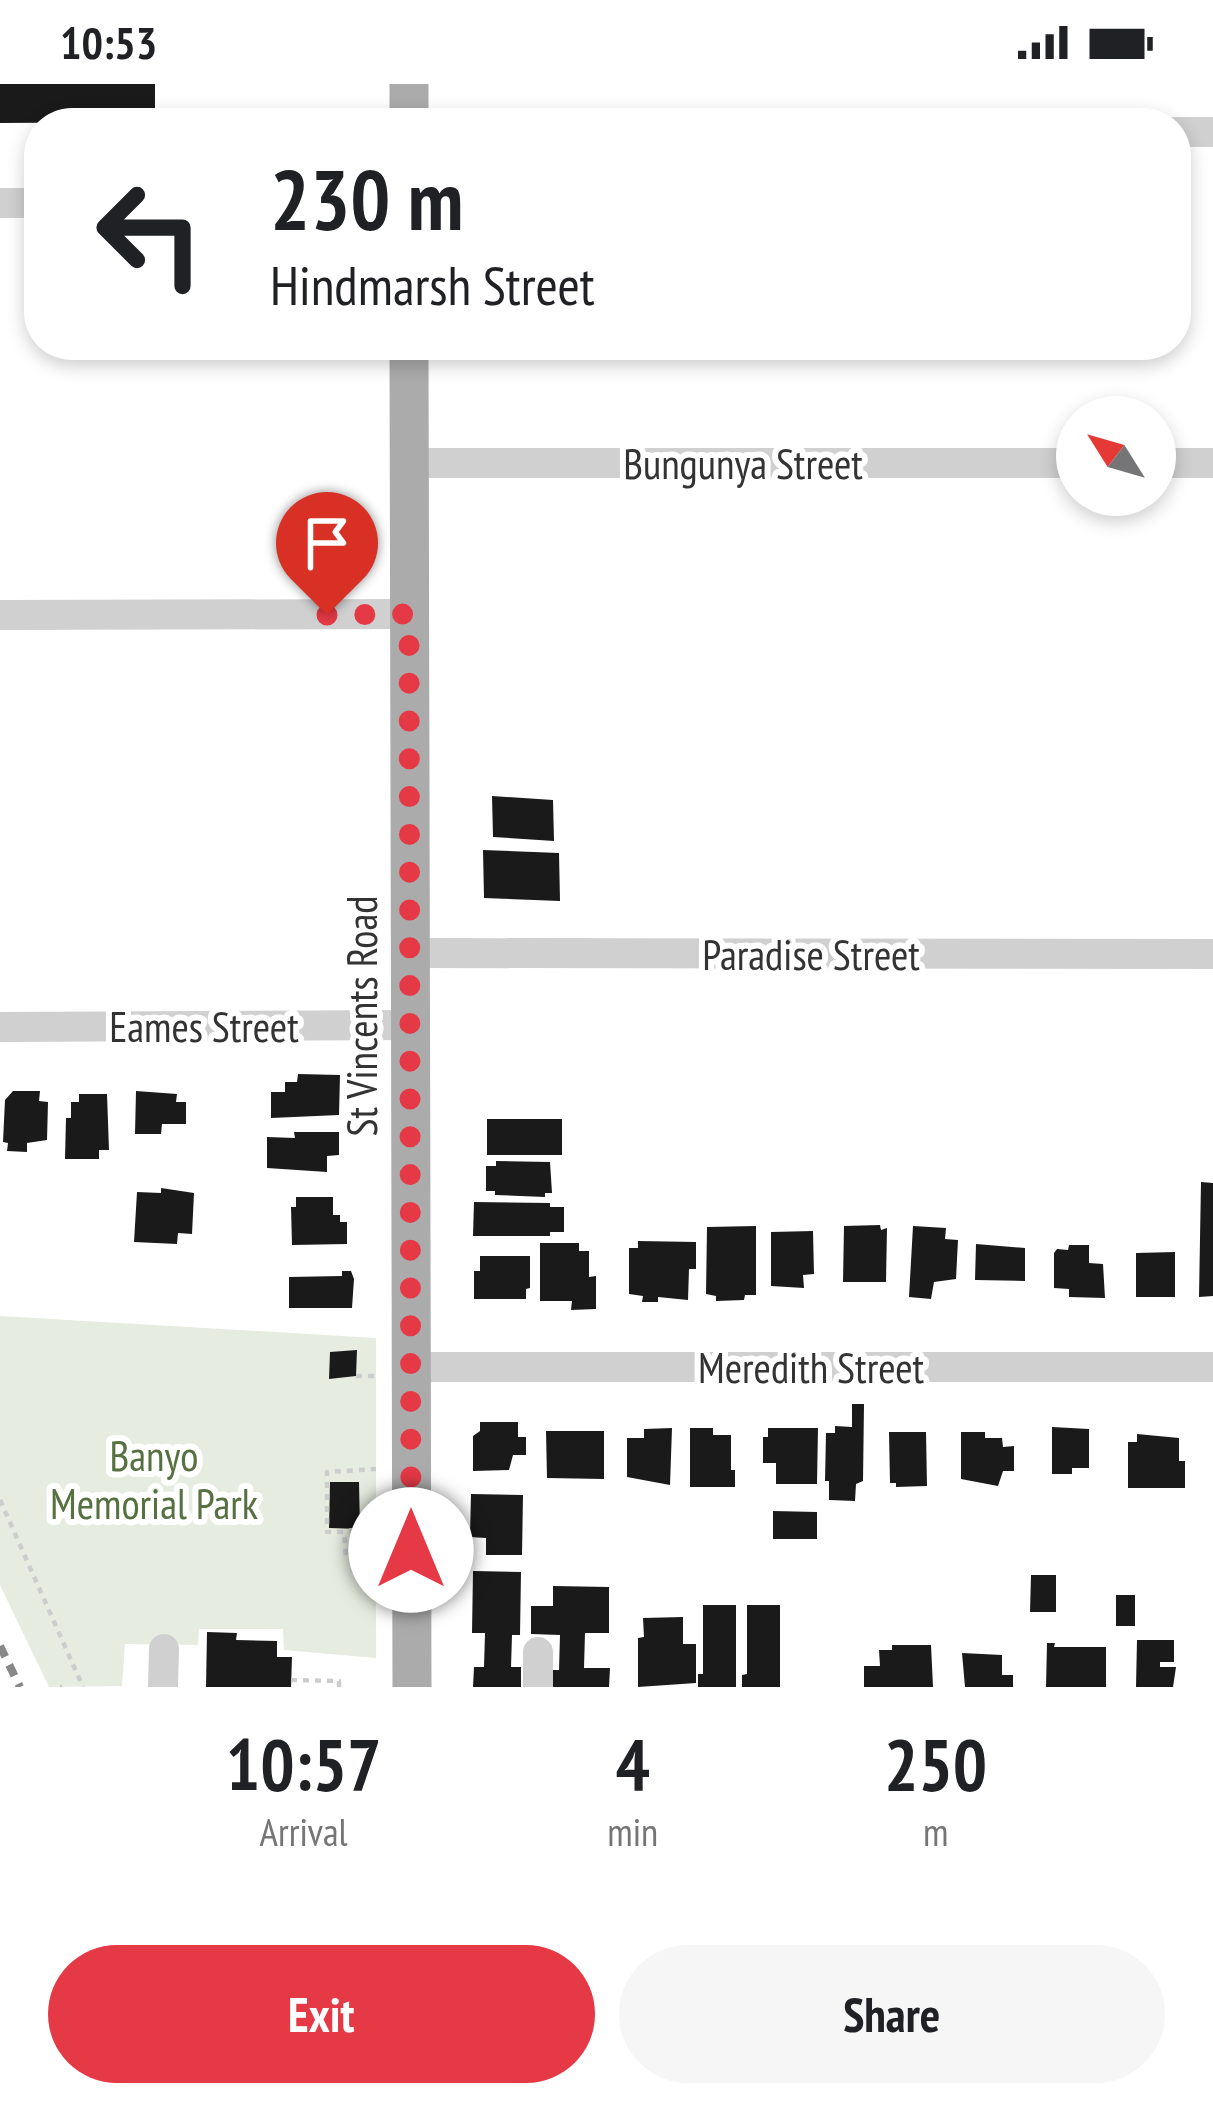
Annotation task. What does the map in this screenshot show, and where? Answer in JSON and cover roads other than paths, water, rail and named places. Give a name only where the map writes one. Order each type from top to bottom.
[{"type":"main road","name":"St Vincents Road","points":[[410,360],[409,1025],[395,1372],[412,1687]]},
{"type":"street","name":"Bungunya Street","points":[[410,463],[1056,463]]},
{"type":"street","points":[[1176,463],[1213,463]]},
{"type":"street","points":[[0,615],[409,614]]},
{"type":"street","name":"Paradise Street","points":[[410,953],[1213,954]]},
{"type":"street","name":"Eames Street","points":[[0,1027],[409,1025]]},
{"type":"street","name":"Meredith Street","points":[[395,1372],[1213,1367]]},
{"type":"street","points":[[163,1687],[164,1649]]},
{"type":"street","points":[[538,1652],[538,1687]]},
{"type":"railway","points":[[0,1646],[20,1687]]},
{"type":"park label","name":"Banyo Memorial Park","points":[[154,1479]]}]
